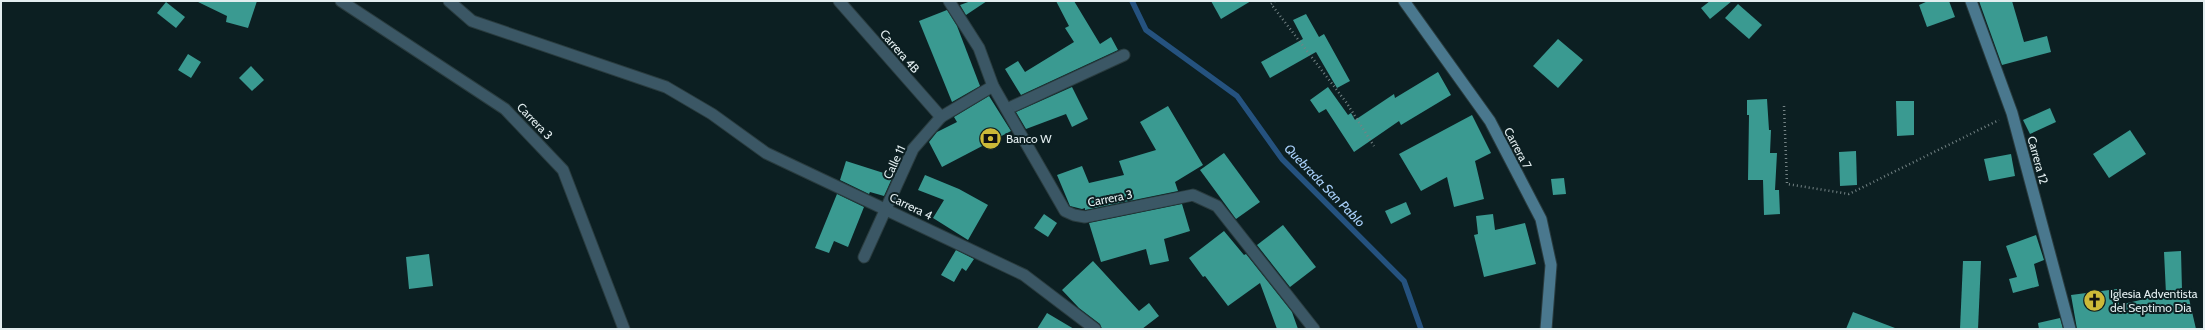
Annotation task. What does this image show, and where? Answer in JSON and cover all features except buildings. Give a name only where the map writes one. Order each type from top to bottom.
[{"type":"main road","name":"Carrera 7","points":[[1404,1],[1490,121],[1541,220],[1551,265],[1546,329]]},
{"type":"main road","name":"Carrera 12","points":[[1971,1],[2012,113],[2070,329]]},
{"type":"street","name":"Carrera 3","points":[[341,1],[505,109],[563,170],[624,329]]},
{"type":"street","name":"Carrera 4","points":[[449,1],[472,21],[666,87],[712,114],[766,153],[886,208],[1024,275],[1094,329]]},
{"type":"street","name":"Carrera 4B","points":[[839,1],[940,117]]},
{"type":"street","name":"Carrera 3","points":[[949,1],[979,48],[993,86],[1065,211],[1074,215],[1085,216],[1193,195],[1217,206],[1314,329]]},
{"type":"street","points":[[1007,109],[1124,55]]},
{"type":"street","name":"Calle 11","points":[[864,257],[913,148],[940,117],[993,86]]},
{"type":"path","points":[[1275,1],[1271,4],[1346,102],[1374,146]]},
{"type":"path","points":[[1784,106],[1787,184],[1849,194],[2012,113]]},
{"type":"waterway","name":"Quebrada San Pablo","points":[[1132,1],[1146,30],[1237,96],[1282,159],[1404,281],[1421,329]]},
{"type":"place","name":"Banco W","points":[[991,138]]},
{"type":"place","name":"Iglesia Adventista del Septimo Dia","points":[[2095,300]]}]
